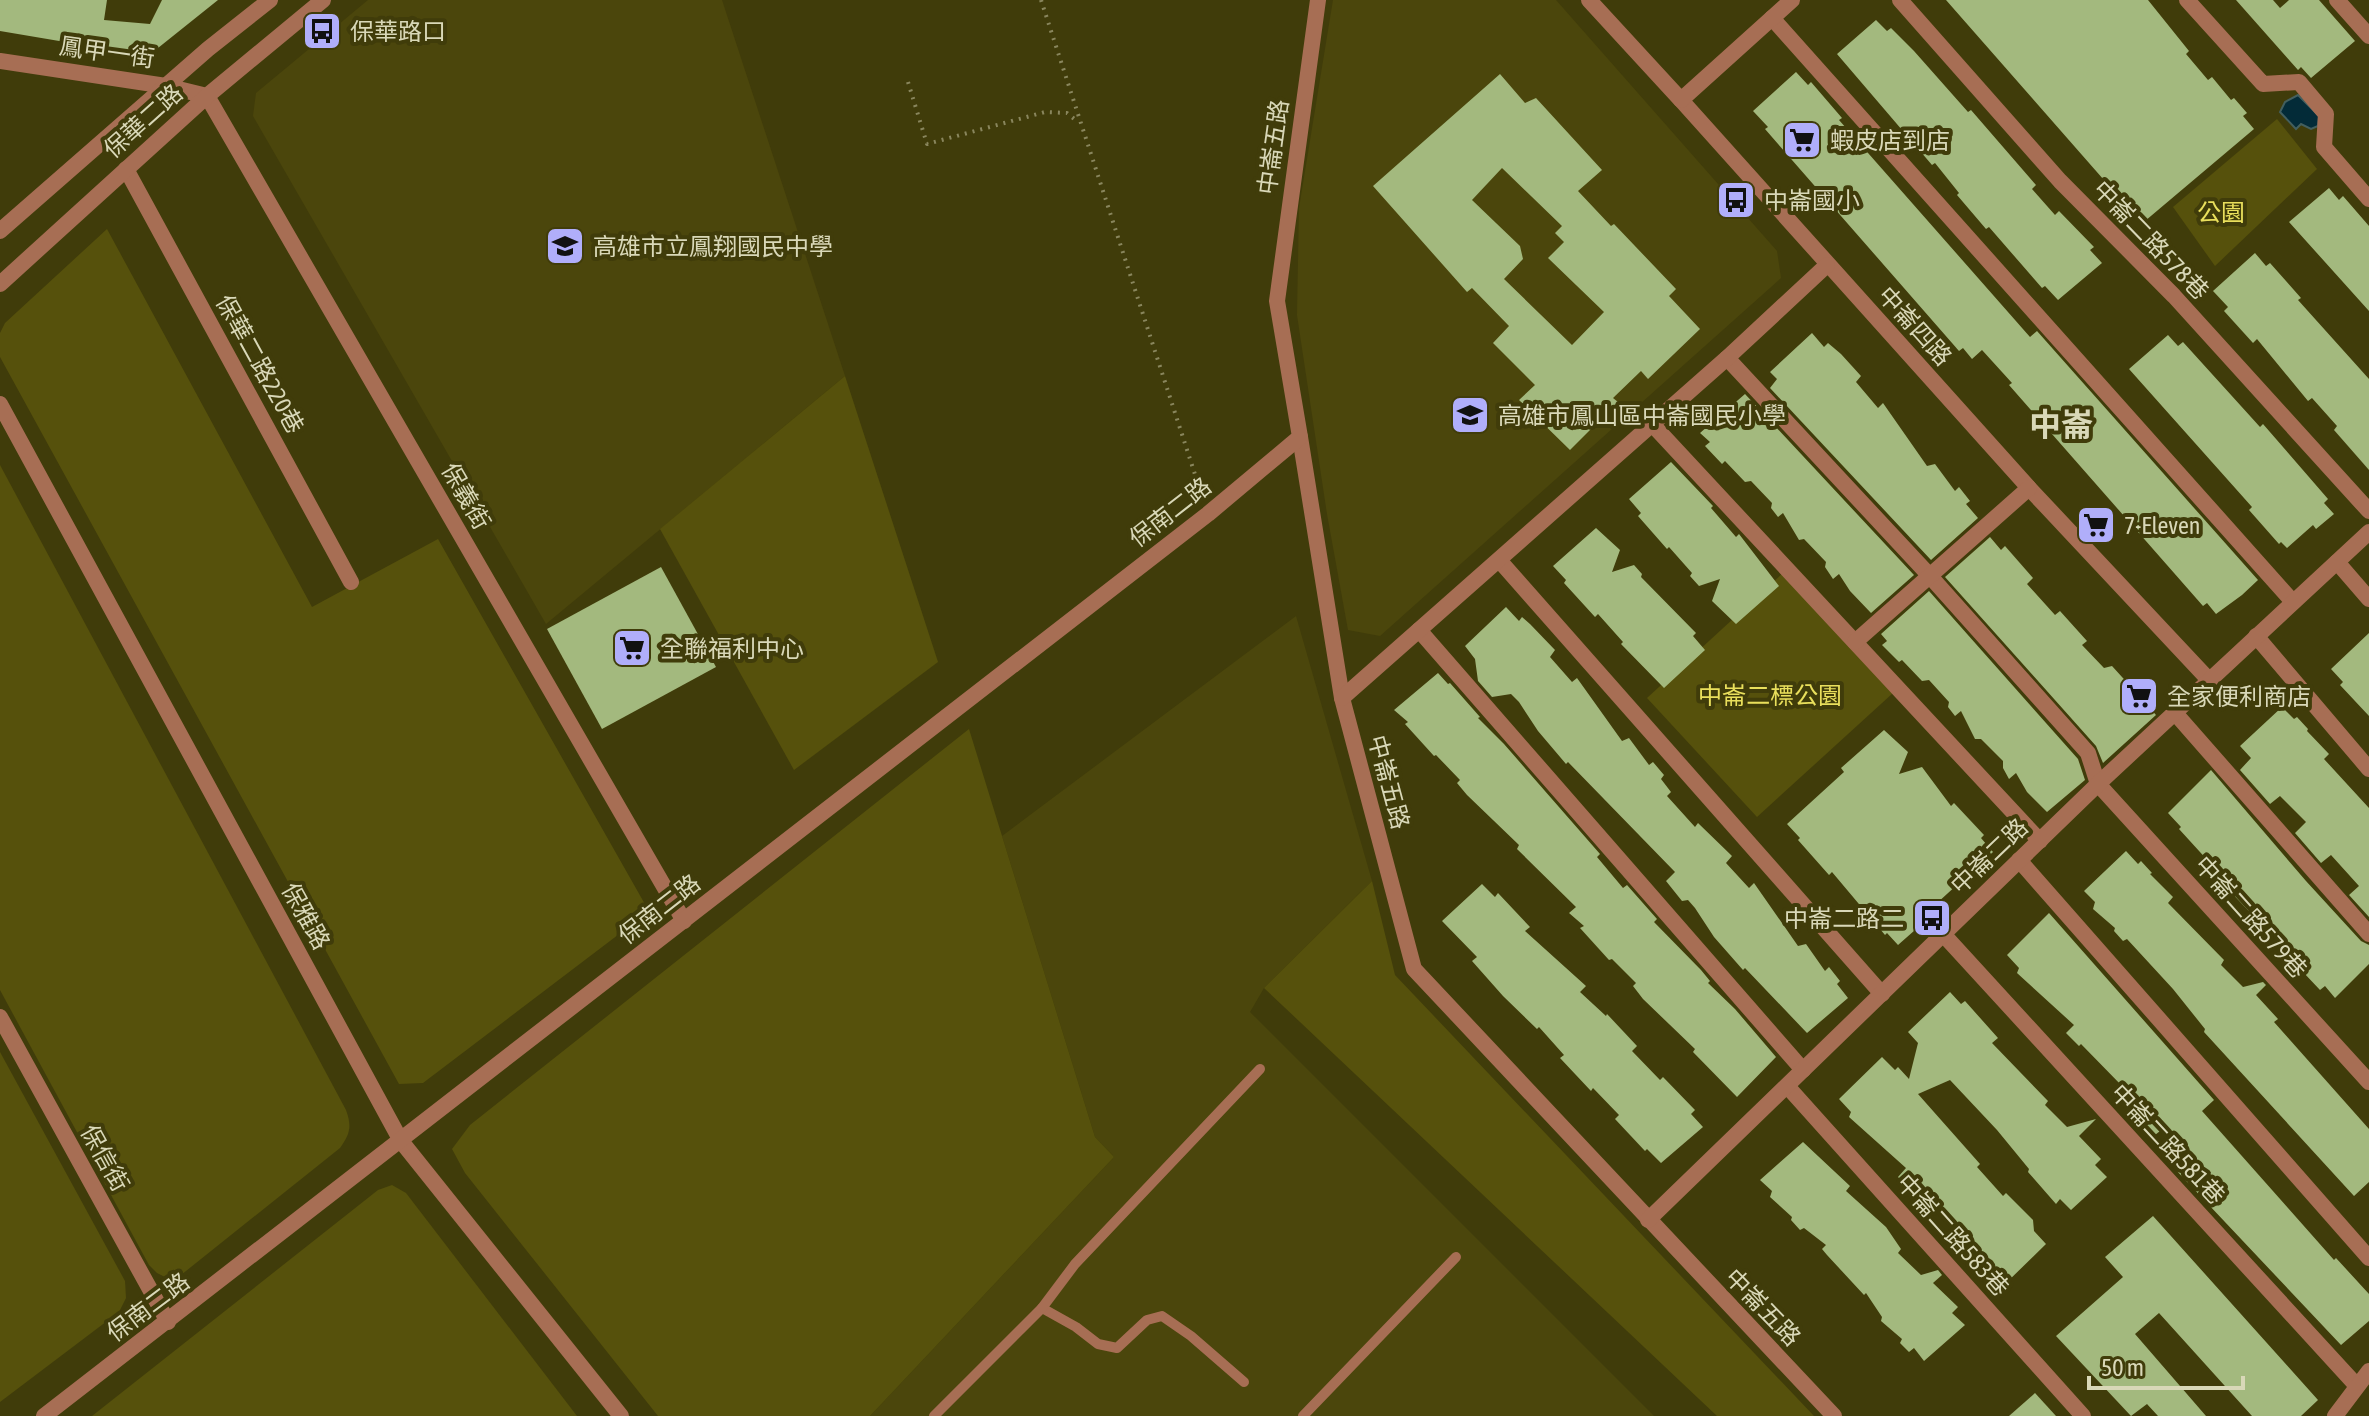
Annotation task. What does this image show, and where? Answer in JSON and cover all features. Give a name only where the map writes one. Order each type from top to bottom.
[{"type":"street","name":"保華二路","points":[[0,231],[270,0]]},
{"type":"street","name":"保華二路","points":[[0,284],[207,96],[323,0]]},
{"type":"street","name":"中崙五路","points":[[1318,0],[1277,301],[1342,698],[1414,969],[1834,1416]]},
{"type":"street","name":"中崙四路","points":[[1589,0],[2029,488],[2209,680]]},
{"type":"street","points":[[1681,100],[1792,0]]},
{"type":"street","name":"中崙二路578巷","points":[[1900,0],[2060,181],[2174,296],[2369,511]]},
{"type":"street","points":[[2187,0],[2263,84],[2299,82],[2326,114],[2324,147],[2369,199]]},
{"type":"street","points":[[2337,0],[2369,36]]},
{"type":"street","points":[[1772,18],[2293,602]]},
{"type":"street","name":"鳳甲一街","points":[[0,61],[166,86],[207,96]]},
{"type":"street","name":"保義街","points":[[207,96],[684,921]]},
{"type":"street","name":"保華二路220巷","points":[[126,169],[351,582]]},
{"type":"street","points":[[1342,698],[1727,358],[1827,265]]},
{"type":"street","points":[[1727,358],[1929,575],[2088,753],[2098,784]]},
{"type":"street","name":"保雅路","points":[[0,404],[401,1141],[621,1416]]},
{"type":"street","points":[[1652,424],[2040,841]]},
{"type":"street","name":"保南二路","points":[[44,1416],[1208,514],[1300,437]]},
{"type":"street","points":[[1855,642],[2029,488]]},
{"type":"street","name":"中崙二路","points":[[1648,1220],[2098,784],[2369,532]]},
{"type":"street","points":[[1499,560],[1882,994]]},
{"type":"street","points":[[2337,562],[2369,599]]},
{"type":"street","points":[[1419,630],[1803,1070]]},
{"type":"street","points":[[2256,636],[2369,769]]},
{"type":"street","points":[[2175,713],[2369,934]]},
{"type":"street","name":"中崙二路579巷","points":[[2098,784],[2369,1082]]},
{"type":"street","points":[[2019,860],[2369,1258]]},
{"type":"street","name":"中崙二路581巷","points":[[1943,934],[2357,1386]]},
{"type":"street","name":"保信街","points":[[0,1017],[168,1322]]},
{"type":"street","name":"中崙二路583巷","points":[[1787,1086],[2083,1416]]},
{"type":"street","points":[[2335,1416],[2369,1371]]},
{"type":"lane","points":[[934,1416],[1042,1308],[1075,1264],[1260,1069]]},
{"type":"lane","points":[[1303,1416],[1456,1257]]},
{"type":"lane","points":[[1042,1308],[1076,1327],[1098,1344],[1117,1348],[1147,1320],[1162,1316],[1191,1336],[1244,1382]]},
{"type":"path","points":[[1041,0],[1208,514]]},
{"type":"path","points":[[908,82],[927,144],[1045,112],[1067,113],[1080,124]]},
{"type":"shaded area","name":"高雄市立鳳翔國民中學","points":[[368,0],[722,0],[845,376],[546,624],[253,116],[256,93]]},
{"type":"shaded area","name":"高雄市鳳山區中崙國民小學","points":[[1333,0],[1556,0],[1777,251],[1781,278],[1380,636],[1348,630],[1297,315],[1299,208]]},
{"type":"shaded area","points":[[1296,616],[1372,881],[1264,988],[1250,1012],[1654,1416],[870,1416],[1114,1157],[1095,1137],[1002,836]]},
{"type":"green space","name":"公園","points":[[2277,119],[2317,169],[2215,266],[2173,207]]},
{"type":"green space","points":[[107,229],[312,607],[438,539],[646,906],[635,922],[423,1083],[399,1084],[0,357],[0,333],[5,323]]},
{"type":"green space","points":[[845,376],[938,662],[794,770],[660,529]]},
{"type":"green space","points":[[0,465],[346,1110],[349,1121],[348,1134],[340,1148],[181,1275],[169,1279],[149,1265],[0,990]]},
{"type":"green space","name":"中崙二標公園","points":[[1783,573],[1893,693],[1757,817],[1647,698]]},
{"type":"green space","points":[[969,729],[1095,1137],[1114,1157],[870,1416],[658,1416],[465,1173],[452,1149],[470,1125]]},
{"type":"green space","points":[[1372,881],[1395,975],[1814,1416],[1717,1416],[1264,988]]},
{"type":"green space","points":[[0,1052],[125,1281],[126,1298],[119,1312],[0,1402]]},
{"type":"green space","points":[[392,1185],[406,1193],[577,1416],[92,1416],[378,1190]]},
{"type":"water","points":[[2298,95],[2319,116],[2318,126],[2311,129],[2301,124],[2296,129],[2280,112],[2285,102]]},
{"type":"building","points":[[0,0],[107,0],[104,20],[150,24],[162,0],[218,0],[148,56],[0,31]]},
{"type":"building","points":[[1946,0],[2148,0],[2189,51],[2186,54],[2208,80],[2212,77],[2231,100],[2234,98],[2247,113],[2243,116],[2254,129],[2145,221],[2136,210],[2132,212]]},
{"type":"building","points":[[2236,0],[2273,0],[2280,8],[2289,0],[2319,0],[2355,41],[2311,78],[2301,67],[2298,70]]},
{"type":"building","points":[[1876,20],[1887,31],[1891,28],[1968,112],[1971,110],[2036,185],[2032,189],[2055,215],[2059,211],[2094,247],[2090,250],[2102,263],[2058,300],[2045,286],[2042,288],[1989,227],[1986,229],[1935,163],[1932,165],[1837,54]]},
{"type":"building","points":[[1796,72],[1808,85],[1811,82],[1842,118],[1839,120],[2030,337],[2037,331],[2258,580],[2242,595],[2216,614],[2207,603],[2203,606],[2009,385],[2012,383],[1982,350],[1972,359],[1963,348],[1959,351],[1765,129],[1768,127],[1753,111]]},
{"type":"building","points":[[1500,74],[1525,103],[1536,98],[1602,170],[1578,191],[1676,289],[1669,296],[1700,329],[1648,379],[1641,371],[1613,398],[1618,402],[1570,450],[1519,400],[1535,385],[1493,343],[1509,326],[1472,288],[1467,292],[1373,186]],"holes":[[[1502,168],[1562,226],[1555,233],[1564,242],[1548,258],[1604,312],[1572,345],[1504,279],[1523,259],[1520,246],[1472,200]]]},
{"type":"building","points":[[2329,188],[2339,200],[2343,196],[2369,226],[2369,311],[2289,222]]},
{"type":"building","points":[[2255,253],[2266,266],[2270,263],[2301,298],[2298,300],[2369,379],[2369,470],[2334,430],[2337,426],[2312,398],[2308,401],[2257,339],[2253,343],[2224,311],[2228,307],[2213,291]]},
{"type":"building","points":[[1812,333],[1824,347],[1828,343],[1841,354],[1861,376],[1856,382],[1878,408],[1883,403],[1927,466],[1935,464],[1955,491],[1959,487],[1970,501],[1966,504],[1978,518],[1931,560],[1770,388],[1777,379],[1770,372]]},
{"type":"building","points":[[2168,335],[2178,346],[2183,342],[2260,427],[2263,424],[2328,499],[2324,503],[2334,514],[2316,529],[2313,525],[2287,548],[2281,542],[2279,544],[2249,510],[2252,507],[2129,369]]},
{"type":"building","points":[[1745,394],[1914,575],[1871,613],[1839,574],[1833,579],[1825,567],[1826,562],[1804,539],[1799,540],[1783,513],[1778,517],[1771,508],[1772,503],[1751,481],[1745,482],[1705,446],[1710,442],[1700,433]]},
{"type":"building","points":[[1671,462],[1713,506],[1711,508],[1736,537],[1739,534],[1779,586],[1736,624],[1712,601],[1720,579],[1699,586],[1690,576],[1692,573],[1638,516],[1641,513],[1629,499]]},
{"type":"building","points":[[1596,528],[1620,550],[1612,572],[1634,565],[1641,577],[1696,633],[1693,636],[1705,650],[1664,688],[1621,644],[1623,642],[1598,614],[1595,617],[1564,583],[1566,580],[1553,566]]},
{"type":"building","points":[[1990,537],[2001,550],[2005,546],[2033,578],[2027,584],[2055,615],[2060,611],[2087,641],[2082,645],[2104,668],[2112,666],[2132,688],[2136,685],[2153,703],[2149,707],[2156,715],[2103,763],[2096,746],[1945,577]]},
{"type":"building","name":"全聯福利中心","points":[[661,567],[716,667],[602,729],[547,629]]},
{"type":"building","points":[[1929,591],[2078,759],[2085,780],[2047,812],[2027,792],[2016,773],[2009,779],[2003,761],[1981,739],[1975,739],[1961,711],[1955,716],[1948,707],[1949,702],[1929,680],[1922,681],[1882,645],[1887,641],[1881,634]]},
{"type":"building","points":[[1506,607],[1519,621],[1522,617],[1530,624],[1555,650],[1550,657],[1572,682],[1577,678],[1622,741],[1629,738],[1649,765],[1653,762],[1664,775],[1661,779],[1671,792],[1667,796],[1695,827],[1698,823],[1732,856],[1726,863],[1749,888],[1754,883],[1798,946],[1806,944],[1825,971],[1829,967],[1840,981],[1837,984],[1848,998],[1807,1033],[1745,968],[1743,970],[1714,937],[1688,900],[1682,901],[1666,881],[1675,872],[1568,762],[1566,764],[1519,702],[1511,694],[1492,697],[1478,681],[1475,659],[1465,646]]},
{"type":"building","points":[[2369,633],[2369,716],[2340,685],[2343,682],[2331,669]]},
{"type":"building","points":[[1438,673],[1600,854],[1597,857],[1623,888],[1627,885],[1657,919],[1654,922],[1701,970],[1710,981],[1708,983],[1776,1057],[1737,1097],[1693,1052],[1695,1049],[1643,999],[1633,986],[1636,983],[1612,959],[1609,960],[1580,928],[1584,926],[1569,913],[1576,907],[1467,795],[1457,783],[1460,780],[1434,756],[1405,724],[1408,722],[1394,710]]},
{"type":"building","points":[[2282,707],[2308,729],[2329,754],[2324,759],[2369,808],[2369,917],[2349,895],[2359,886],[2331,855],[2321,863],[2295,833],[2306,822],[2280,796],[2270,804],[2240,770],[2251,758],[2240,746]]},
{"type":"building","points":[[1884,730],[1908,752],[1899,774],[1922,767],[1951,806],[1954,803],[1984,835],[1981,838],[1993,852],[1936,904],[1940,908],[1898,945],[1887,933],[1885,935],[1832,872],[1829,875],[1787,824],[1844,772],[1841,768]]},
{"type":"building","points":[[2211,770],[2306,881],[2361,941],[2369,945],[2369,964],[2335,998],[2325,986],[2320,990],[2282,949],[2286,946],[2263,920],[2260,923],[2228,889],[2235,883],[2213,860],[2210,863],[2168,813]]},
{"type":"building","points":[[2126,851],[2138,864],[2141,861],[2173,897],[2168,903],[2224,960],[2221,965],[2243,987],[2263,982],[2266,985],[2256,995],[2278,1019],[2274,1022],[2369,1129],[2369,1182],[2354,1196],[2204,1032],[2205,1029],[2173,989],[2127,939],[2123,941],[2114,931],[2115,928],[2093,909],[2095,902],[2084,891]]},
{"type":"building","points":[[1482,884],[1495,897],[1498,893],[1530,927],[1525,931],[1586,986],[1580,992],[1607,1014],[1637,1046],[1632,1051],[1660,1080],[1663,1077],[1695,1110],[1691,1114],[1703,1127],[1661,1163],[1647,1149],[1645,1151],[1615,1119],[1619,1115],[1560,1058],[1564,1055],[1539,1027],[1537,1029],[1503,996],[1472,961],[1477,957],[1442,921]]},
{"type":"building","points":[[2049,913],[2214,1100],[2202,1111],[2334,1260],[2336,1258],[2369,1294],[2369,1321],[2341,1345],[2175,1169],[2186,1160],[2160,1131],[2155,1135],[2139,1118],[2143,1114],[2125,1094],[2124,1088],[2066,1033],[2074,1025],[2017,973],[2019,968],[2007,955]]},
{"type":"building","points":[[1950,992],[1961,1004],[1965,1001],[1998,1038],[1992,1043],[2048,1101],[2045,1105],[2067,1127],[2096,1119],[2079,1136],[2101,1159],[2095,1165],[2107,1177],[2071,1210],[2060,1199],[2056,1204],[1997,1130],[1950,1080],[1918,1094],[1980,1164],[1977,1167],[2003,1196],[2006,1193],[2033,1220],[2034,1231],[2046,1244],[2002,1287],[1992,1276],[1987,1280],[1971,1261],[1975,1258],[1954,1235],[1956,1232],[1936,1208],[1932,1209],[1898,1177],[1906,1168],[1849,1117],[1851,1112],[1839,1099],[1882,1057],[1909,1079],[1918,1043],[1908,1032]]},
{"type":"building","points":[[1803,1142],[1850,1186],[1846,1191],[1886,1227],[1901,1249],[1898,1253],[1921,1275],[1938,1270],[1942,1275],[1933,1283],[1958,1307],[1952,1313],[1965,1325],[1924,1361],[1914,1348],[1909,1352],[1900,1343],[1902,1339],[1881,1321],[1882,1317],[1866,1293],[1864,1295],[1822,1249],[1826,1245],[1804,1228],[1800,1230],[1791,1220],[1792,1217],[1770,1197],[1772,1191],[1760,1180]]},
{"type":"building","points":[[2153,1216],[2318,1400],[2301,1416],[2252,1416],[2159,1313],[2135,1334],[2206,1416],[2158,1416],[2147,1404],[2131,1416],[2056,1336],[2123,1277],[2105,1257]]},
{"type":"building","points":[[2035,1393],[2056,1416],[2009,1416]]},
{"type":"place","name":"保華路口","points":[[322,31]]},
{"type":"place","name":"蝦皮店到店","points":[[1802,140]]},
{"type":"place","name":"中崙國小","points":[[1736,200]]},
{"type":"place","name":"高雄市立鳳翔國民中學","points":[[565,246]]},
{"type":"place","name":"高雄市鳳山區中崙國民小學","points":[[1470,415]]},
{"type":"place","name":"7-Eleven","points":[[2096,525]]},
{"type":"place","name":"全聯福利中心","points":[[632,648]]},
{"type":"place","name":"全家便利商店","points":[[2139,696]]},
{"type":"place","name":"中崙二路二","points":[[1932,918]]},
{"type":"district","name":"中崙","points":[[2061,424]]}]
